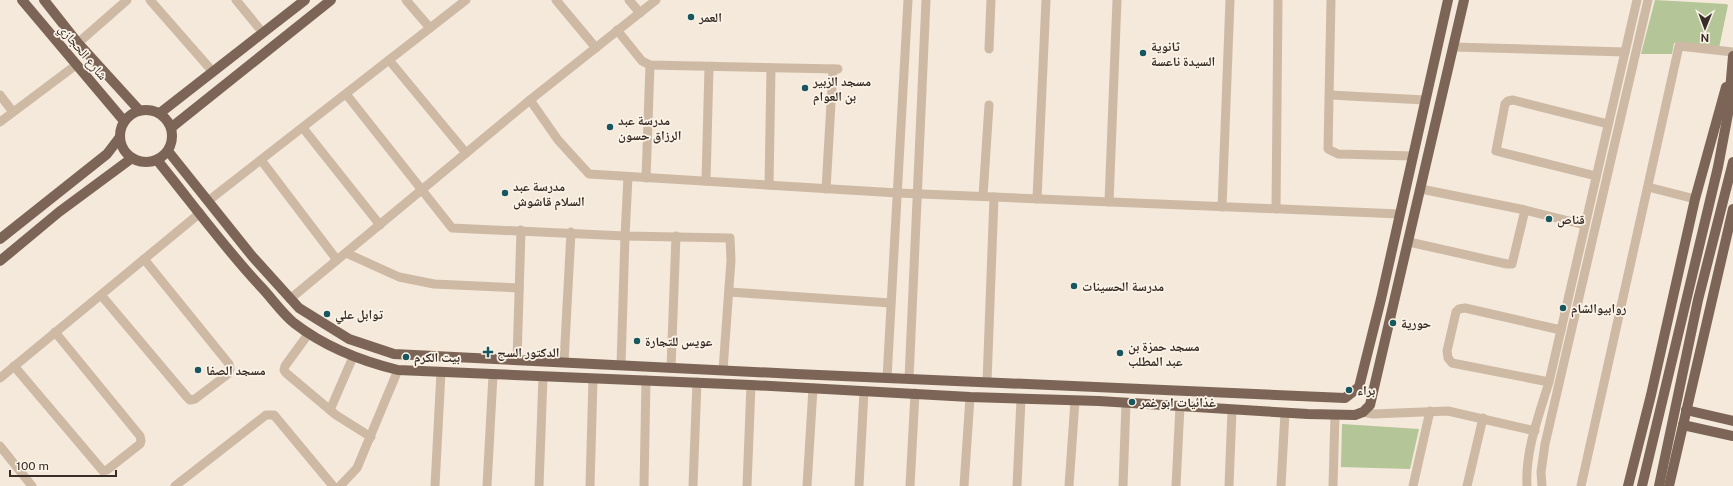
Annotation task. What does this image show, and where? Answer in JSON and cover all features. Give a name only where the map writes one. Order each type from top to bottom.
[{"type":"main road","name":"شارع الحجازي","points":[[22,0],[124,121]]},
{"type":"main road","points":[[44,0],[78,42],[139,110]]},
{"type":"main road","points":[[160,113],[305,0]]},
{"type":"main road","points":[[172,127],[331,0]]},
{"type":"main road","points":[[168,151],[208,201],[299,308],[349,339],[394,354],[1345,398],[1359,387],[1448,0]]},
{"type":"main road","points":[[157,160],[238,262],[293,322],[353,357],[398,370],[593,379],[751,384],[970,397],[1075,400],[1285,413],[1355,415],[1363,412],[1370,405],[1464,0]]},
{"type":"main road","points":[[1628,486],[1651,395],[1695,199],[1733,60]]},
{"type":"main road","points":[[1642,486],[1718,167],[1728,114],[1733,60]]},
{"type":"main road","points":[[148,109],[160,113],[172,127],[172,142],[168,151],[157,160],[144,162],[132,158],[124,151],[120,137],[120,130],[124,121],[131,114],[139,110],[148,109]]},
{"type":"main road","points":[[0,239],[106,154],[120,137]]},
{"type":"main road","points":[[0,260],[59,212],[132,158]]},
{"type":"main road","points":[[1659,486],[1698,300],[1733,162]]},
{"type":"main road","points":[[1668,486],[1733,209]]},
{"type":"main road","points":[[1686,410],[1733,421]]},
{"type":"main road","points":[[1683,425],[1733,436]]},
{"type":"street","points":[[78,42],[127,0]]},
{"type":"street","points":[[150,0],[213,72]]},
{"type":"street","points":[[236,0],[263,33]]},
{"type":"street","points":[[406,0],[430,28]]},
{"type":"street","points":[[208,201],[466,0]]},
{"type":"street","points":[[556,0],[596,48]]},
{"type":"street","points":[[629,0],[640,13]]},
{"type":"street","points":[[290,299],[530,100],[656,0]]},
{"type":"street","points":[[887,378],[908,0]]},
{"type":"street","points":[[909,379],[926,0]]},
{"type":"street","points":[[989,49],[991,0]]},
{"type":"street","points":[[1037,198],[1046,0]]},
{"type":"street","points":[[1109,202],[1117,0]]},
{"type":"street","points":[[1222,207],[1230,0]]},
{"type":"street","points":[[1276,209],[1278,0]]},
{"type":"street","points":[[1331,0],[1328,149],[1338,154],[1413,156]]},
{"type":"street","points":[[1527,486],[1526,474],[1535,432],[1549,382],[1637,0]]},
{"type":"street","points":[[1542,486],[1541,472],[1545,444],[1648,0]]},
{"type":"street","points":[[617,30],[642,61],[650,65],[836,69],[826,189]]},
{"type":"street","points":[[1581,486],[1679,46],[1733,52]]},
{"type":"street","points":[[1453,47],[1625,52]]},
{"type":"street","points":[[389,60],[466,153]]},
{"type":"street","points":[[0,122],[76,65]]},
{"type":"street","points":[[646,178],[650,65]]},
{"type":"street","points":[[706,181],[710,66]]},
{"type":"street","points":[[769,185],[771,68]]},
{"type":"street","points":[[346,94],[452,228],[571,232],[625,236],[730,238],[731,260],[723,370]]},
{"type":"street","points":[[0,95],[13,112]]},
{"type":"street","points":[[1330,95],[1425,100]]},
{"type":"street","points":[[530,100],[558,140],[589,174],[898,193],[1400,214]]},
{"type":"street","points":[[1596,176],[1496,151],[1505,104],[1508,101],[1513,100],[1608,124]]},
{"type":"street","points":[[983,196],[989,105]]},
{"type":"street","points":[[303,128],[380,225]]},
{"type":"street","points":[[262,160],[337,260]]},
{"type":"street","points":[[621,365],[628,177]]},
{"type":"street","points":[[1648,187],[1695,199]]},
{"type":"street","points":[[1421,189],[1525,210],[1585,225]]},
{"type":"street","points":[[987,382],[994,197]]},
{"type":"street","points":[[1409,242],[1512,264],[1525,210]]},
{"type":"street","points":[[0,378],[200,213]]},
{"type":"street","points":[[517,360],[521,230]]},
{"type":"street","points":[[564,362],[571,232]]},
{"type":"street","points":[[671,368],[676,236]]},
{"type":"street","points":[[346,253],[399,277],[413,280],[434,284],[519,288]]},
{"type":"street","points":[[101,295],[190,400],[195,399],[228,374],[230,369],[229,364],[144,259]]},
{"type":"street","points":[[729,292],[892,303]]},
{"type":"street","points":[[1549,382],[1452,363],[1448,358],[1447,352],[1456,312],[1459,309],[1465,308],[1561,330]]},
{"type":"street","points":[[14,366],[102,471],[107,470],[140,444],[140,436],[56,332]]},
{"type":"street","points":[[310,333],[285,366],[284,370],[330,410],[371,437]]},
{"type":"street","points":[[330,410],[353,357]]},
{"type":"street","points":[[340,486],[357,468],[398,370]]},
{"type":"street","points":[[435,486],[441,372]]},
{"type":"street","points":[[487,486],[493,375]]},
{"type":"street","points":[[539,486],[543,377]]},
{"type":"street","points":[[590,486],[593,379]]},
{"type":"street","points":[[644,486],[646,380]]},
{"type":"street","points":[[693,486],[698,382]]},
{"type":"street","points":[[747,486],[751,384]]},
{"type":"street","points":[[807,486],[813,388]]},
{"type":"street","points":[[859,486],[864,391]]},
{"type":"street","points":[[910,486],[915,394]]},
{"type":"street","points":[[964,486],[970,397]]},
{"type":"street","points":[[1017,486],[1021,398]]},
{"type":"street","points":[[1069,486],[1075,400]]},
{"type":"street","points":[[1123,486],[1126,403]]},
{"type":"street","points":[[1176,486],[1180,406]]},
{"type":"street","points":[[1229,486],[1232,410]]},
{"type":"street","points":[[1413,486],[1430,411]]},
{"type":"street","points":[[1363,412],[1373,414],[1448,411],[1483,418],[1535,432]]},
{"type":"street","points":[[1281,486],[1285,413]]},
{"type":"street","points":[[175,486],[266,415],[274,414],[333,486]]},
{"type":"street","points":[[1333,486],[1335,415]]},
{"type":"street","points":[[1467,486],[1483,418]]},
{"type":"street","points":[[0,446],[32,486]]},
{"type":"green space","points":[[1655,0],[1728,5],[1719,48],[1674,43],[1672,54],[1641,54]]},
{"type":"green space","points":[[1342,424],[1419,429],[1410,469],[1341,467]]},
{"type":"place","name":"العمر","points":[[691,17]]},
{"type":"place","name":"ثانوية السيدة ناعسة","points":[[1143,53]]},
{"type":"place","name":"مسجد الزبير بن العوام","points":[[805,88]]},
{"type":"place","name":"مدرسة عبد الرزاق حسون","points":[[610,127]]},
{"type":"place","name":"مدرسة عبد السلام قاشوش","points":[[505,193]]},
{"type":"place","name":"قناص","points":[[1549,219]]},
{"type":"place","name":"مدرسة الحسينات","points":[[1074,286]]},
{"type":"place","name":"روابيوالشام","points":[[1563,308]]},
{"type":"place","name":"توابل علي","points":[[327,314]]},
{"type":"place","name":"حورية","points":[[1393,323]]},
{"type":"place","name":"عويس للتجارة","points":[[637,341]]},
{"type":"place","name":"الدكتور السح","points":[[488,352]]},
{"type":"place","name":"مسجد حمزة بن عبد المطلب","points":[[1120,353]]},
{"type":"place","name":"بيت الكرم","points":[[406,357]]},
{"type":"place","name":"مسجد الصفا","points":[[198,370]]},
{"type":"place","name":"براء","points":[[1349,390]]},
{"type":"place","name":"غذائيات ابو غمر","points":[[1132,402]]}]
